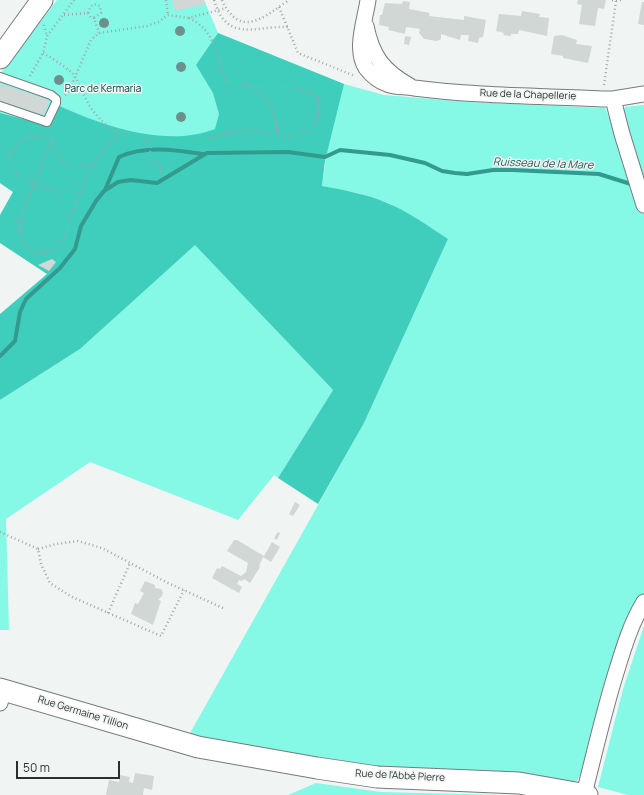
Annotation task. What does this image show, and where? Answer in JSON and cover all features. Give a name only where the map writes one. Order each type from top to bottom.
[{"type":"street","points":[[0,58],[42,0]]},
{"type":"street","name":"Rue de la Chapellerie","points":[[368,0],[361,37],[361,56],[366,67],[377,80],[401,88],[412,87],[458,92],[608,99],[644,94]]},
{"type":"street","name":"Rue de la Chapellerie","points":[[365,22],[368,37],[380,62],[388,71],[412,87]]},
{"type":"street","points":[[608,99],[640,192]]},
{"type":"street","points":[[586,795],[607,704],[626,640],[635,616],[644,602]]},
{"type":"street","name":"Rue Germaine Tillion","points":[[1,694],[166,738]]},
{"type":"street","name":"Rue de l'Abbé Pierre","points":[[166,738],[198,747],[352,774],[377,777],[519,782],[586,795]]},
{"type":"lane","points":[[0,77],[51,95],[56,99],[56,103],[47,122],[0,106]]},
{"type":"path","points":[[24,86],[43,53],[47,36],[74,0]]},
{"type":"path","points":[[166,0],[168,15]]},
{"type":"path","points":[[214,0],[217,11],[224,22],[232,27],[244,30],[288,27]]},
{"type":"path","points":[[222,0],[226,8],[236,20],[243,23],[259,20],[289,0]]},
{"type":"path","points":[[612,0],[622,0]]},
{"type":"path","points":[[608,99],[616,1]]},
{"type":"path","points":[[88,13],[91,6],[94,4],[100,6],[101,13],[94,18]]},
{"type":"path","points":[[279,7],[298,53],[365,80],[377,80]]},
{"type":"path","points":[[188,18],[226,8]]},
{"type":"path","points":[[63,15],[88,13]]},
{"type":"path","points":[[88,13],[91,18],[94,18],[99,33]]},
{"type":"path","points":[[56,99],[66,94],[75,78],[91,40],[99,33],[147,26],[158,22],[168,15],[188,18],[200,24],[208,33],[218,55],[222,74],[227,82],[240,82],[252,87],[265,96],[272,106],[277,123],[278,135]]},
{"type":"path","points":[[42,33],[47,36]]},
{"type":"path","points":[[43,53],[71,72],[96,115],[117,132],[152,139],[198,140],[230,132],[247,130],[292,136],[306,133],[313,126],[319,116],[320,106],[317,96],[296,87],[252,87]]},
{"type":"path","points":[[52,140],[24,208],[19,234],[28,247],[37,253],[51,251],[63,245],[81,191],[93,164],[117,132]]},
{"type":"path","points":[[81,191],[70,194],[35,184],[12,169],[9,155],[22,139],[42,135],[52,140],[62,161],[75,168],[93,164]]},
{"type":"path","points":[[152,139],[150,160],[153,165],[160,167],[163,170],[162,176]]},
{"type":"path","points":[[0,532],[38,549],[56,544],[78,541],[102,548],[225,610]]},
{"type":"path","points":[[38,549],[40,564],[50,583],[72,597],[161,636],[184,590]]},
{"type":"path","points":[[108,613],[130,563]]},
{"type":"green space","name":"Parc de Kermaria","points":[[57,0],[204,0],[218,33],[344,84],[384,95],[470,102],[605,108],[618,137],[644,214],[644,592],[626,625],[584,768],[576,782],[524,776],[352,768],[189,735],[364,423],[448,239],[388,203],[357,193],[322,186],[327,153],[0,215],[13,192],[0,183],[0,74]]},
{"type":"green space","points":[[218,33],[344,84],[325,161],[322,186],[363,195],[387,203],[411,215],[448,239],[364,423],[318,504],[278,478],[333,390],[195,245],[80,349],[0,400],[0,314],[47,274],[0,243],[0,215],[13,192],[0,183],[0,113],[42,124],[51,102],[110,125],[153,135],[175,136],[195,134],[215,129],[219,114],[213,93],[196,65]]},
{"type":"green space","points":[[644,105],[644,186],[623,111],[625,107]]},
{"type":"green space","points":[[195,244],[333,390],[278,478],[274,475],[238,520],[90,462],[6,519],[9,630],[0,630],[0,400],[80,349]]},
{"type":"green space","points":[[644,626],[644,795],[628,795],[598,787],[623,689]]},
{"type":"green space","points":[[316,783],[381,792],[501,795],[288,795]]},
{"type":"building","points":[[172,0],[204,0],[206,4],[175,11]]},
{"type":"building","points":[[578,0],[606,0],[604,9],[598,8],[595,26],[579,24],[582,5],[577,4]]},
{"type":"building","points":[[403,1],[410,2],[409,9],[430,13],[429,16],[464,20],[464,16],[486,20],[483,37],[479,38],[478,43],[468,41],[469,35],[461,35],[460,40],[441,34],[441,39],[437,41],[424,39],[419,33],[420,29],[406,27],[405,34],[388,30],[389,27],[379,25],[380,15],[382,15],[385,3],[402,4]]},
{"type":"building","points":[[642,2],[644,2],[644,25],[638,24]]},
{"type":"building","points":[[522,11],[540,14],[539,17],[549,18],[547,36],[519,30],[518,34],[511,34],[511,36],[503,35],[504,33],[496,31],[499,14],[521,16]]},
{"type":"building","points":[[562,35],[577,40],[576,44],[592,46],[588,63],[551,54],[554,36]]},
{"type":"building","points":[[405,36],[411,37],[409,45],[404,44]]},
{"type":"building","points":[[0,84],[49,100],[44,115],[0,101]]},
{"type":"building","points":[[52,259],[56,262],[49,271],[38,265]]},
{"type":"building","points":[[295,502],[300,505],[293,516],[289,514]]},
{"type":"building","points":[[278,532],[280,533],[277,540],[274,538]]},
{"type":"building","points":[[234,540],[237,540],[264,556],[272,542],[280,547],[271,562],[263,557],[259,566],[260,567],[250,583],[244,579],[242,581],[239,580],[237,584],[242,587],[239,593],[212,578],[217,568],[220,569],[222,566],[241,576],[246,572],[248,563],[227,551]]},
{"type":"building","points":[[145,581],[155,585],[155,588],[161,589],[163,592],[162,596],[158,600],[161,601],[153,625],[131,614],[135,603],[138,604],[144,593],[140,591]]},
{"type":"building","points":[[135,773],[154,776],[152,790],[144,788],[143,795],[106,795],[109,780],[119,782],[120,775],[130,777],[129,782],[133,783]]},
{"type":"waterway","points":[[105,190],[119,157],[129,153],[161,150],[203,154]]},
{"type":"waterway","name":"Ruisseau de la Mare","points":[[0,356],[15,341],[20,312],[26,299],[60,268],[75,249],[81,226],[104,191],[118,182],[131,180],[157,183],[207,153],[288,152],[325,157],[340,150],[390,155],[425,163],[442,171],[455,173],[467,174],[493,170],[513,170],[599,174],[634,185]]}]
